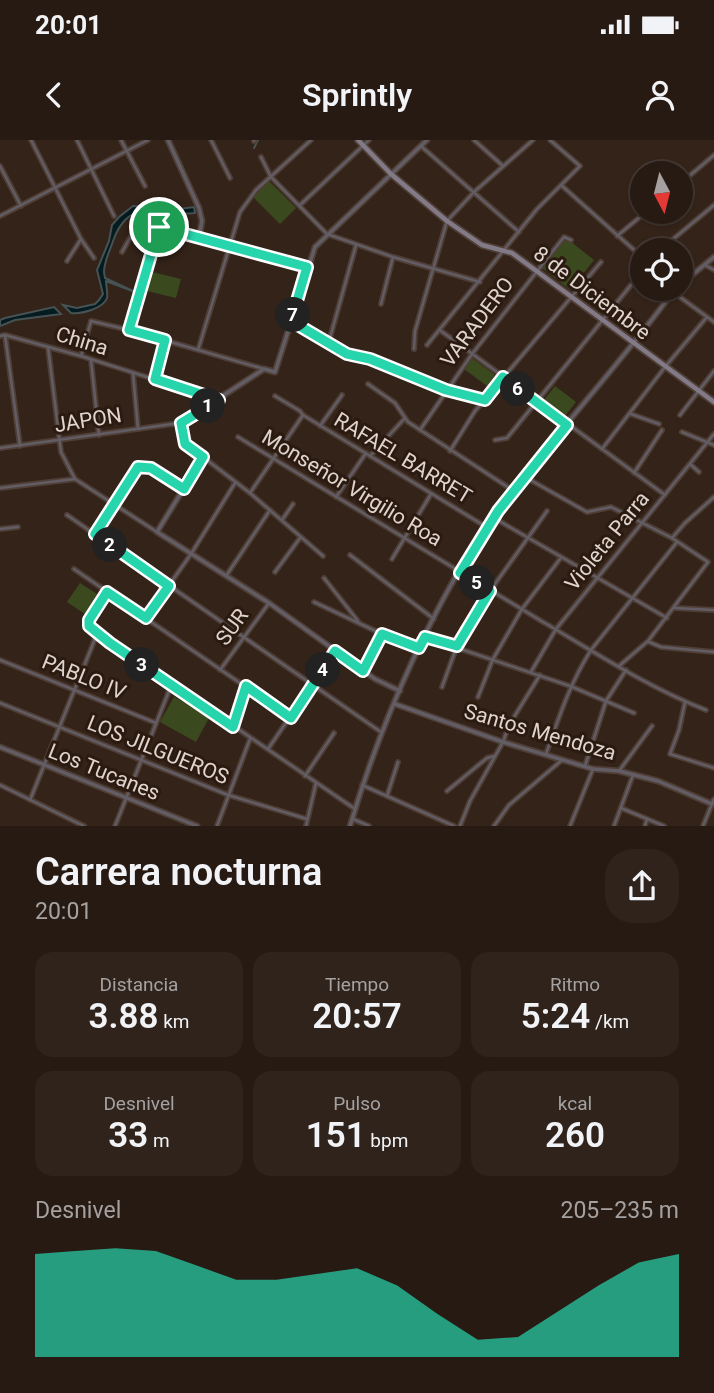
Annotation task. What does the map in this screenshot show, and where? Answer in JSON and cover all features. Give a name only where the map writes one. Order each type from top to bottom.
[{"type":"main road","name":"8 de Diciembre","points":[[358,140],[391,174],[447,221],[482,245],[512,253],[714,402]]},
{"type":"street","points":[[31,140],[81,239],[94,258]]},
{"type":"street","points":[[78,140],[114,216]]},
{"type":"street","points":[[121,140],[145,187]]},
{"type":"street","points":[[0,216],[148,140]]},
{"type":"street","points":[[168,140],[202,215],[199,237]]},
{"type":"street","points":[[211,140],[230,178]]},
{"type":"street","points":[[302,140],[305,146]]},
{"type":"street","points":[[198,349],[244,204],[311,140]]},
{"type":"street","points":[[299,205],[369,140]]},
{"type":"street","points":[[81,356],[91,321],[275,372],[315,247],[427,140]]},
{"type":"street","points":[[474,140],[503,166]]},
{"type":"street","points":[[414,349],[415,331],[447,221],[474,192],[533,140]]},
{"type":"street","points":[[428,345],[537,209],[581,165],[550,140]]},
{"type":"street","points":[[421,146],[519,232]]},
{"type":"street","points":[[693,173],[714,155]]},
{"type":"street","points":[[261,157],[271,177],[327,234],[393,257],[480,282]]},
{"type":"street","points":[[0,168],[20,206]]},
{"type":"street","points":[[561,185],[630,247]]},
{"type":"street","points":[[674,238],[714,205]]},
{"type":"street","points":[[617,236],[632,224]]},
{"type":"street","points":[[122,252],[135,229],[159,227],[307,267]]},
{"type":"street","points":[[129,330],[159,227]]},
{"type":"street","name":"VARADERO","points":[[420,430],[472,354],[536,272],[564,237],[571,240]]},
{"type":"street","points":[[67,261],[81,239]]},
{"type":"street","points":[[328,345],[356,245]]},
{"type":"street","points":[[381,304],[393,257]]},
{"type":"street","points":[[693,274],[714,257]]},
{"type":"street","points":[[450,451],[503,377],[600,262]]},
{"type":"street","points":[[705,265],[714,270]]},
{"type":"street","points":[[495,440],[508,438],[630,286]]},
{"type":"street","points":[[350,826],[362,785],[400,691],[419,648],[460,573],[514,491],[666,301]]},
{"type":"street","points":[[687,301],[714,322]]},
{"type":"street","points":[[602,449],[664,367],[707,317]]},
{"type":"street","points":[[291,321],[347,354],[370,359],[446,390],[485,400]]},
{"type":"street","points":[[441,331],[665,495]]},
{"type":"street","points":[[5,335],[20,446]]},
{"type":"street","name":"China","points":[[0,336],[5,335],[81,356],[219,400]]},
{"type":"street","points":[[155,379],[165,340]]},
{"type":"street","points":[[48,347],[62,457],[75,480],[269,603],[375,680],[400,691]]},
{"type":"street","points":[[91,360],[99,435]]},
{"type":"street","points":[[264,369],[181,423],[185,444],[250,493],[323,556]]},
{"type":"street","points":[[680,415],[714,372]]},
{"type":"street","points":[[133,373],[138,429]]},
{"type":"street","points":[[368,384],[395,403],[405,418],[420,430],[514,491]]},
{"type":"street","points":[[320,426],[342,395]]},
{"type":"street","name":"RAFAEL BARRET","points":[[275,396],[488,528]]},
{"type":"street","points":[[631,414],[659,424]]},
{"type":"street","points":[[250,493],[303,415]]},
{"type":"street","points":[[336,497],[368,455],[405,418]]},
{"type":"street","name":"JAPON","points":[[0,448],[181,423]]},
{"type":"street","points":[[634,473],[662,430]]},
{"type":"street","points":[[682,432],[714,445]]},
{"type":"street","name":"Violeta Parra","points":[[531,672],[556,629],[714,434]]},
{"type":"street","name":"Monseñor Virgilio Roa","points":[[238,437],[591,650],[685,702],[706,710]]},
{"type":"street","points":[[157,532],[203,457]]},
{"type":"street","points":[[690,464],[699,472]]},
{"type":"street","points":[[95,534],[138,467],[151,468],[184,489]]},
{"type":"street","points":[[525,477],[591,513],[611,507],[672,538],[708,564],[648,641],[619,666]]},
{"type":"street","points":[[0,488],[75,480]]},
{"type":"street","points":[[146,618],[236,483]]},
{"type":"street","points":[[392,559],[431,494]]},
{"type":"street","points":[[672,538],[714,497]]},
{"type":"street","points":[[282,520],[293,504]]},
{"type":"street","points":[[226,576],[270,510]]},
{"type":"street","points":[[442,687],[457,646],[490,591],[547,511]]},
{"type":"street","points":[[67,515],[382,733]]},
{"type":"street","points":[[494,518],[667,618]]},
{"type":"street","points":[[0,529],[19,527]]},
{"type":"street","points":[[275,572],[300,537]]},
{"type":"street","points":[[546,754],[570,685],[591,650],[677,542]]},
{"type":"street","points":[[350,555],[434,619]]},
{"type":"street","points":[[478,696],[493,659],[522,609],[561,558]]},
{"type":"street","points":[[74,569],[291,718]]},
{"type":"street","points":[[324,578],[360,624]]},
{"type":"street","points":[[107,592],[88,622],[97,634],[355,809]]},
{"type":"street","points":[[314,602],[419,648]]},
{"type":"street","name":"SUR","points":[[220,670],[269,603]]},
{"type":"street","points":[[675,608],[714,610]]},
{"type":"street","points":[[30,800],[97,634]]},
{"type":"street","points":[[363,671],[382,634]]},
{"type":"street","points":[[425,637],[570,685],[634,713]]},
{"type":"street","points":[[648,641],[661,647],[714,652]]},
{"type":"street","points":[[267,751],[335,651]]},
{"type":"street","name":"PABLO IV","points":[[0,660],[156,723]]},
{"type":"street","points":[[585,766],[606,701],[626,670]]},
{"type":"street","points":[[460,826],[509,725],[540,675]]},
{"type":"street","points":[[115,826],[171,685]]},
{"type":"street","points":[[233,727],[246,686]]},
{"type":"street","points":[[685,702],[670,754],[714,768]]},
{"type":"street","name":"LOS JILGUEROS","points":[[0,703],[228,795],[307,819]]},
{"type":"street","name":"Santos Mendoza","points":[[395,704],[562,760],[593,769],[619,771],[658,781],[713,804]]},
{"type":"street","points":[[619,771],[652,726]]},
{"type":"street","points":[[305,776],[334,733]]},
{"type":"street","points":[[217,826],[250,739]]},
{"type":"street","name":"Los Tucanes","points":[[0,747],[197,826]]},
{"type":"street","points":[[447,791],[487,758],[495,756]]},
{"type":"street","points":[[494,826],[509,805],[562,760]]},
{"type":"street","points":[[387,796],[398,762]]},
{"type":"street","points":[[570,826],[593,769]]},
{"type":"street","points":[[614,826],[633,775]]},
{"type":"street","points":[[306,826],[316,783]]},
{"type":"street","points":[[0,785],[84,826]]},
{"type":"street","points":[[362,785],[454,826]]},
{"type":"street","points":[[703,826],[713,804]]},
{"type":"street","points":[[621,808],[663,826]]},
{"type":"street","points":[[352,819],[369,826]]},
{"type":"street","points":[[645,826],[648,819]]},
{"type":"green space","points":[[269,181],[296,208],[280,224],[253,197]]},
{"type":"green space","points":[[566,238],[594,260],[570,290],[542,268]]},
{"type":"green space","points":[[148,271],[181,279],[176,298],[143,290]]},
{"type":"green space","points":[[472,358],[495,375],[487,386],[464,369]]},
{"type":"green space","points":[[555,386],[576,402],[565,416],[544,400]]},
{"type":"green space","points":[[80,583],[97,594],[85,614],[67,602]]},
{"type":"green space","points":[[174,697],[210,716],[196,742],[160,722]]},
{"type":"water","points":[[133,206],[179,209],[194,207],[195,213],[146,211],[128,218],[113,241],[104,272],[105,278],[135,292],[106,281],[105,302],[91,310],[71,313],[63,305],[77,308],[95,304],[103,294],[97,270],[109,241],[112,225]]},
{"type":"water","points":[[54,307],[61,314],[15,320],[0,326],[0,320],[5,318]]},
{"type":"waterway","points":[[254,148],[258,140]]},
{"type":"route","points":[[159,227],[307,267],[291,321],[329,346],[347,354],[370,359],[446,390],[485,400],[503,377],[567,425],[498,511],[460,573],[490,591],[457,646],[425,637],[419,648],[382,634],[363,671],[335,651],[291,718],[246,686],[233,727],[89,626],[89,620],[107,592],[146,618],[169,586],[95,534],[138,467],[151,468],[184,489],[203,457],[185,444],[181,423],[219,400],[155,379],[165,340],[129,330],[159,227]]}]
